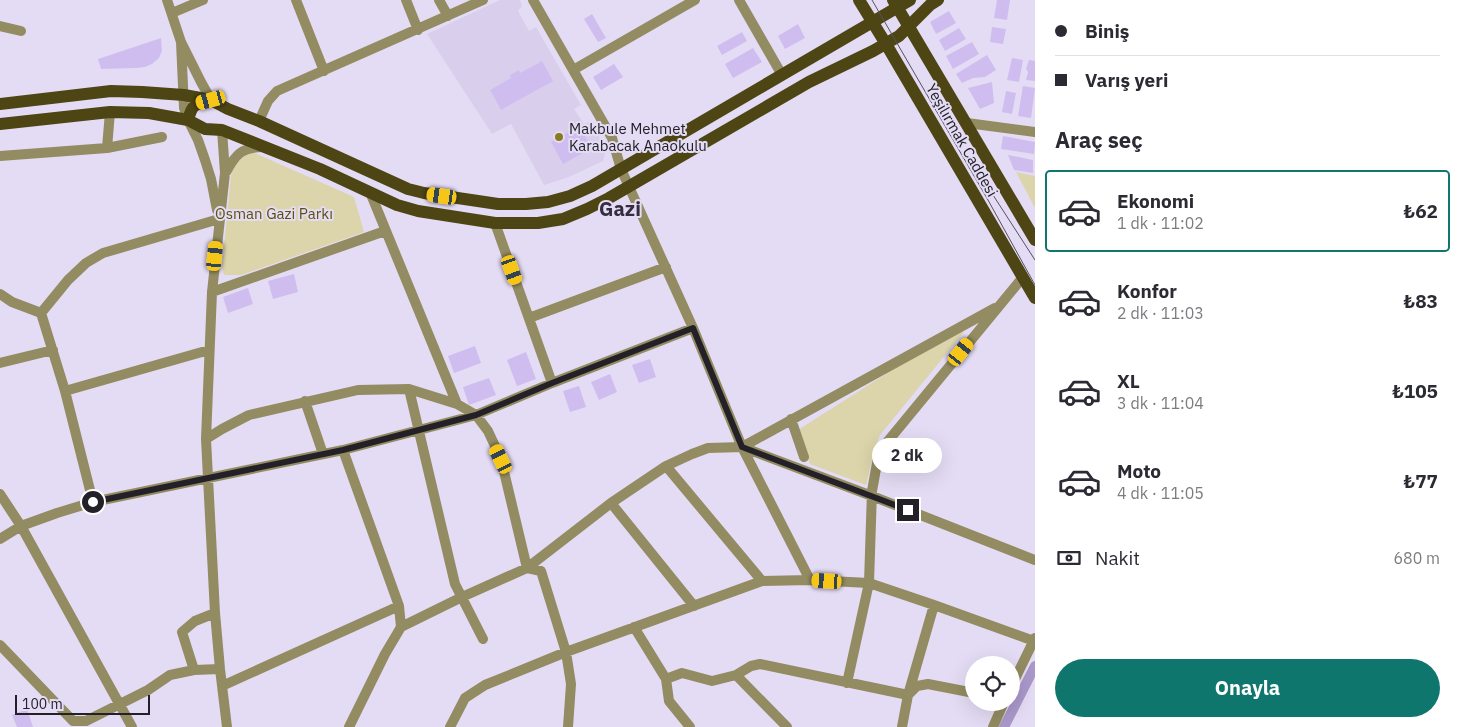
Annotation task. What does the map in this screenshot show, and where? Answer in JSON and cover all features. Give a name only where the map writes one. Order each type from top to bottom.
[{"type":"main road","name":"Yeşilırmak Caddesi","points":[[859,0],[1035,298]]},
{"type":"main road","points":[[0,104],[111,92],[184,95],[211,100],[408,189],[424,194],[498,204],[548,202],[570,196],[592,186],[872,22],[895,4],[910,0]]},
{"type":"main road","points":[[0,124],[110,112],[149,113],[188,120],[205,129],[222,130],[320,168],[397,205],[418,212],[495,223],[538,223],[563,219],[587,209],[809,82],[886,44],[899,36],[930,4],[938,0]]},
{"type":"main road","name":"Yeşilırmak Caddesi","points":[[895,4],[1035,240]]},
{"type":"main road","points":[[188,120],[190,111],[196,104],[211,100]]},
{"type":"main road","points":[[222,130],[228,120],[228,109]]},
{"type":"street","points":[[166,0],[181,42],[211,100]]},
{"type":"street","points":[[172,13],[203,0]]},
{"type":"street","points":[[296,0],[324,71]]},
{"type":"street","points":[[406,0],[418,30]]},
{"type":"street","points":[[439,0],[448,16]]},
{"type":"street","points":[[258,121],[271,96],[277,91],[483,0]]},
{"type":"street","points":[[533,0],[612,138],[621,169],[693,328],[742,447],[810,580]]},
{"type":"street","points":[[573,70],[694,0]]},
{"type":"street","points":[[739,0],[782,75]]},
{"type":"street","points":[[0,26],[21,31]]},
{"type":"street","points":[[181,42],[184,108],[212,179],[219,219]]},
{"type":"street","points":[[107,148],[110,112]]},
{"type":"street","points":[[966,123],[1035,132]]},
{"type":"street","points":[[222,130],[225,173],[212,292],[206,439],[215,613],[227,727]]},
{"type":"street","points":[[0,156],[107,148],[162,137]]},
{"type":"street","points":[[225,173],[234,157],[242,151],[266,147]]},
{"type":"street","points":[[370,192],[457,404]]},
{"type":"street","points":[[41,313],[68,280],[86,263],[103,253],[219,219]]},
{"type":"street","points":[[495,223],[552,383]]},
{"type":"street","points":[[212,292],[385,231]]},
{"type":"street","points":[[528,318],[666,267]]},
{"type":"street","points":[[847,682],[869,583],[872,496],[879,452],[1023,277]]},
{"type":"street","points":[[0,294],[12,302],[41,313]]},
{"type":"street","points":[[742,447],[1000,305]]},
{"type":"street","points":[[41,313],[65,390],[93,502]]},
{"type":"street","points":[[0,539],[21,526],[93,502],[343,450],[476,415],[693,328]]},
{"type":"street","points":[[0,364],[53,350]]},
{"type":"street","points":[[65,390],[209,350]]},
{"type":"street","points":[[409,389],[455,584],[484,639]]},
{"type":"street","points":[[206,439],[249,415],[358,390],[409,389],[457,404],[476,415],[488,431],[501,459],[527,568]]},
{"type":"street","points":[[305,401],[323,454]]},
{"type":"street","points":[[791,419],[804,457]]},
{"type":"street","points":[[400,627],[527,568],[611,503],[666,466],[708,448],[742,447],[1035,560]]},
{"type":"street","points":[[343,450],[399,606],[400,627],[349,727]]},
{"type":"street","points":[[666,466],[762,581]]},
{"type":"street","points":[[0,494],[21,526],[132,727]]},
{"type":"street","points":[[611,503],[694,606]]},
{"type":"street","points":[[527,568],[541,571],[566,652],[571,684],[568,727]]},
{"type":"street","points":[[450,727],[465,698],[485,685],[566,652],[762,581],[810,580],[869,583],[934,605],[1034,640],[1020,669]]},
{"type":"street","points":[[902,727],[908,695],[934,605]]},
{"type":"street","points":[[222,686],[399,606]]},
{"type":"street","points":[[194,670],[182,632],[195,621],[215,613]]},
{"type":"street","points":[[634,627],[666,679],[669,700],[690,727]]},
{"type":"street","points":[[0,645],[73,721],[86,721],[148,690],[170,675],[194,670],[220,668]]},
{"type":"street","points":[[666,679],[682,673],[712,680],[736,675],[751,666],[760,664],[908,695]]},
{"type":"street","points":[[736,675],[787,727]]},
{"type":"street","points":[[908,695],[917,686],[928,684],[965,691]]},
{"type":"street","points":[[993,727],[1000,711]]},
{"type":"shaded area","points":[[500,0],[520,0],[522,6],[518,11],[529,31],[536,27],[581,105],[574,109],[584,124],[591,121],[606,150],[603,161],[569,177],[544,185],[511,124],[492,134],[427,34]]},
{"type":"green space","name":"Osman Gazi Parkı","points":[[250,151],[354,197],[364,232],[241,275],[224,275],[222,267],[232,166]]},
{"type":"green space","points":[[1016,172],[1035,176],[1035,208]]},
{"type":"green space","points":[[956,328],[964,332],[880,435],[866,485],[810,464],[798,430]]},
{"type":"building","points":[[997,0],[1010,0],[1007,20],[994,18]]},
{"type":"building","points":[[949,11],[956,23],[936,34],[930,22]]},
{"type":"building","points":[[592,14],[606,38],[598,42],[584,19]]},
{"type":"building","points":[[798,24],[805,38],[785,49],[778,36]]},
{"type":"building","points":[[992,27],[1006,29],[1003,44],[990,42]]},
{"type":"building","points":[[959,28],[966,39],[945,51],[939,40]]},
{"type":"building","points":[[742,32],[747,41],[722,55],[717,46]]},
{"type":"building","points":[[161,38],[162,51],[159,58],[152,64],[136,68],[101,69],[98,59]]},
{"type":"building","points":[[972,42],[979,54],[953,69],[946,56]]},
{"type":"building","points":[[753,48],[762,62],[733,78],[725,64]]},
{"type":"building","points":[[987,55],[996,70],[985,77],[973,78],[962,83],[956,74]]},
{"type":"building","points":[[1012,58],[1023,60],[1019,82],[1007,80]]},
{"type":"building","points":[[1029,60],[1035,61],[1035,81],[1026,80],[1028,72],[1026,69]]},
{"type":"building","points":[[542,61],[553,81],[501,110],[490,90],[511,78],[510,75],[519,70],[520,73]]},
{"type":"building","points":[[614,64],[623,77],[601,90],[593,77]]},
{"type":"building","points":[[992,82],[994,103],[980,109],[968,88]]},
{"type":"building","points":[[1023,86],[1035,88],[1031,118],[1018,116]]},
{"type":"building","points":[[1006,91],[1016,93],[1012,114],[1002,112]]},
{"type":"building","points":[[579,126],[592,148],[563,164],[551,142]]},
{"type":"building","points":[[1003,136],[1035,142],[1034,154],[1001,149]]},
{"type":"building","points":[[1008,155],[1033,160],[1033,173],[1014,170]]},
{"type":"building","points":[[294,274],[298,292],[273,299],[268,281]]},
{"type":"building","points":[[248,288],[253,304],[228,313],[223,297]]},
{"type":"building","points":[[475,346],[481,363],[454,373],[448,356]]},
{"type":"building","points":[[526,352],[536,379],[517,386],[507,360]]},
{"type":"building","points":[[650,359],[656,377],[639,383],[632,365]]},
{"type":"building","points":[[610,374],[617,392],[599,400],[591,382]]},
{"type":"building","points":[[489,378],[496,395],[469,405],[463,387]]},
{"type":"building","points":[[579,386],[586,407],[570,412],[563,391]]},
{"type":"building","points":[[27,709],[33,727],[17,727],[12,715]]},
{"type":"waterway","points":[[1004,727],[1035,666]]},
{"type":"tram line","points":[[872,0],[1035,285]]},
{"type":"tram line","points":[[993,195],[1035,260]]},
{"type":"place","name":"Makbule Mehmet Karabacak Anaokulu","points":[[559,137]]},
{"type":"district","name":"Gazi","points":[[620,208]]},
{"type":"route","points":[[93,502],[343,450],[476,415],[693,328],[742,447],[908,510]]}]
